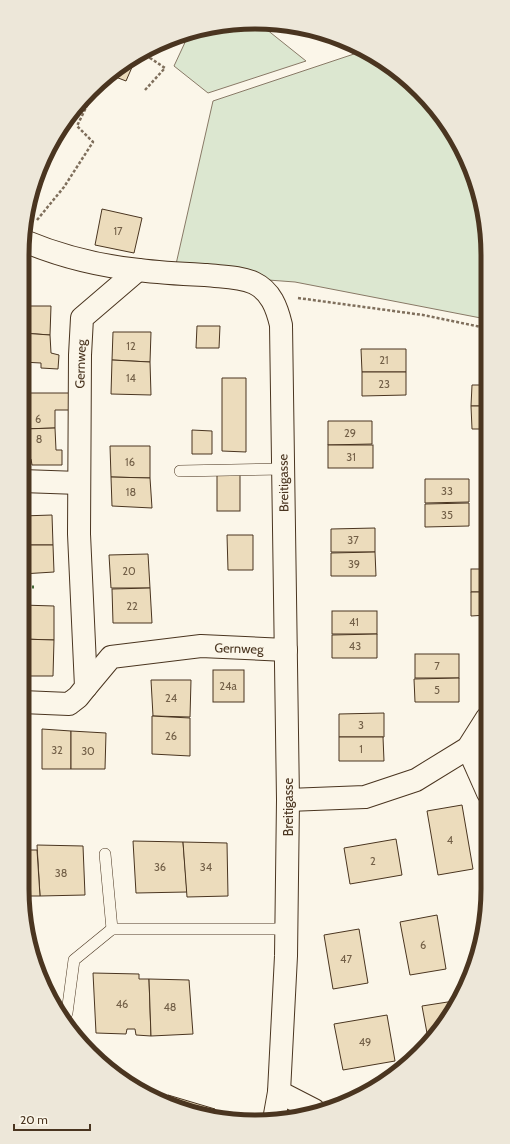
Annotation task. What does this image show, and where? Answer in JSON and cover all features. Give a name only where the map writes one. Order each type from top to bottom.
[{"type":"street","points":[[30,232],[39,247],[86,261],[138,270],[238,278],[255,284],[268,293]]},
{"type":"street","name":"Gernweg","points":[[86,687],[78,534],[80,355],[82,318],[138,270]]},
{"type":"street","name":"Breitigasse","points":[[268,293],[276,308],[281,325],[288,800],[286,929],[279,1092],[275,1114]]},
{"type":"street","points":[[29,481],[79,482]]},
{"type":"street","name":"Gernweg","points":[[29,702],[69,704],[78,697],[111,656],[201,646],[286,650]]},
{"type":"street","points":[[288,800],[365,796],[416,780],[468,748],[481,728]]},
{"type":"street","points":[[468,748],[481,777]]},
{"type":"street","points":[[279,1092],[310,1108]]},
{"type":"lane","points":[[180,471],[283,469]]},
{"type":"lane","points":[[105,854],[112,929]]},
{"type":"lane","points":[[67,1012],[74,960],[112,929],[286,929]]},
{"type":"path","points":[[145,90],[165,68],[150,58],[152,54]]},
{"type":"path","points":[[30,232],[64,187],[93,142],[77,126],[89,102]]},
{"type":"path","points":[[268,293],[423,315],[481,327]]},
{"type":"green space","points":[[240,29],[266,29],[306,61],[208,93],[174,66],[186,40],[211,33]]},
{"type":"green space","points":[[357,53],[393,76],[415,95],[443,129],[458,155],[469,182],[477,211],[481,240],[481,318],[295,282],[174,273],[213,101]]},
{"type":"building","points":[[133,64],[126,81],[116,77]]},
{"type":"building","points":[[102,209],[142,218],[134,253],[95,245]]},
{"type":"building","points":[[29,306],[51,306],[50,335],[29,334]]},
{"type":"building","points":[[197,326],[220,326],[219,348],[196,348]]},
{"type":"building","points":[[113,332],[151,332],[150,362],[112,360]]},
{"type":"building","points":[[29,334],[50,335],[51,353],[59,355],[58,369],[41,368],[41,363],[29,362]]},
{"type":"building","points":[[361,349],[406,349],[406,372],[362,372]]},
{"type":"building","points":[[112,360],[150,362],[151,395],[111,394]]},
{"type":"building","points":[[362,372],[406,372],[406,395],[362,396]]},
{"type":"building","points":[[222,378],[246,378],[246,452],[222,451]]},
{"type":"building","points":[[472,385],[481,385],[481,406],[471,406]]},
{"type":"building","points":[[29,393],[70,393],[69,410],[55,410],[55,428],[29,429]]},
{"type":"building","points":[[471,406],[481,406],[481,429],[472,429]]},
{"type":"building","points":[[328,421],[372,421],[372,444],[328,445]]},
{"type":"building","points":[[55,428],[56,450],[62,450],[62,465],[32,465],[31,459],[29,459],[29,429]]},
{"type":"building","points":[[192,430],[212,431],[212,454],[192,454]]},
{"type":"building","points":[[328,445],[373,445],[373,468],[328,468]]},
{"type":"building","points":[[110,446],[150,446],[150,478],[111,477]]},
{"type":"building","points":[[217,474],[240,474],[240,511],[217,511]]},
{"type":"building","points":[[111,477],[150,478],[152,508],[112,506]]},
{"type":"building","points":[[425,479],[469,479],[469,502],[425,503]]},
{"type":"building","points":[[469,503],[469,526],[425,527],[425,504]]},
{"type":"building","points":[[52,515],[53,545],[29,545],[29,516]]},
{"type":"building","points":[[375,528],[375,552],[331,552],[331,529]]},
{"type":"building","points":[[227,535],[253,535],[253,570],[228,570]]},
{"type":"building","points":[[29,545],[53,545],[54,572],[29,574]]},
{"type":"building","points":[[375,552],[376,576],[331,576],[331,553]]},
{"type":"building","points":[[148,554],[150,588],[111,588],[109,555]]},
{"type":"building","points":[[471,569],[481,569],[481,592],[471,592]]},
{"type":"building","points":[[150,588],[152,623],[113,623],[112,589]]},
{"type":"building","points":[[471,592],[481,592],[481,615],[471,616]]},
{"type":"building","points":[[29,605],[54,606],[54,640],[29,639]]},
{"type":"building","points":[[332,611],[377,611],[377,634],[332,634]]},
{"type":"building","points":[[377,634],[377,658],[332,658],[332,635]]},
{"type":"building","points":[[29,639],[54,640],[53,676],[29,676]]},
{"type":"building","points":[[415,654],[459,654],[459,678],[415,678]]},
{"type":"building","points":[[213,670],[244,670],[244,702],[213,702]]},
{"type":"building","points":[[459,678],[459,702],[415,702],[414,679]]},
{"type":"building","points":[[151,680],[191,680],[190,717],[153,716]]},
{"type":"building","points":[[384,713],[384,737],[339,737],[339,714]]},
{"type":"building","points":[[152,716],[190,718],[190,756],[152,754]]},
{"type":"building","points":[[42,729],[71,731],[71,769],[42,769]]},
{"type":"building","points":[[71,731],[106,733],[105,769],[71,769]]},
{"type":"building","points":[[339,737],[383,737],[384,761],[339,761]]},
{"type":"building","points":[[462,805],[473,869],[438,875],[427,811]]},
{"type":"building","points":[[396,839],[402,875],[350,884],[344,848]]},
{"type":"building","points":[[133,841],[183,842],[187,892],[136,893]]},
{"type":"building","points":[[183,842],[227,843],[228,896],[187,897]]},
{"type":"building","points":[[37,845],[83,846],[85,895],[40,896]]},
{"type":"building","points":[[29,850],[37,850],[40,896],[29,896]]},
{"type":"building","points":[[437,915],[446,969],[410,975],[400,922]]},
{"type":"building","points":[[359,929],[368,983],[333,989],[324,935]]},
{"type":"building","points":[[93,973],[139,974],[139,979],[149,979],[151,1036],[136,1035],[135,1029],[127,1029],[126,1034],[96,1033]]},
{"type":"building","points":[[149,979],[189,980],[193,1034],[151,1036]]},
{"type":"building","points":[[451,1001],[427,1035],[422,1006]]},
{"type":"building","points":[[387,1015],[395,1061],[343,1070],[334,1024]]},
{"type":"building","points":[[168,1095],[215,1109],[214,1111],[182,1103],[168,1097]]},
{"type":"hedge","points":[[29,587],[36,587]]}]
